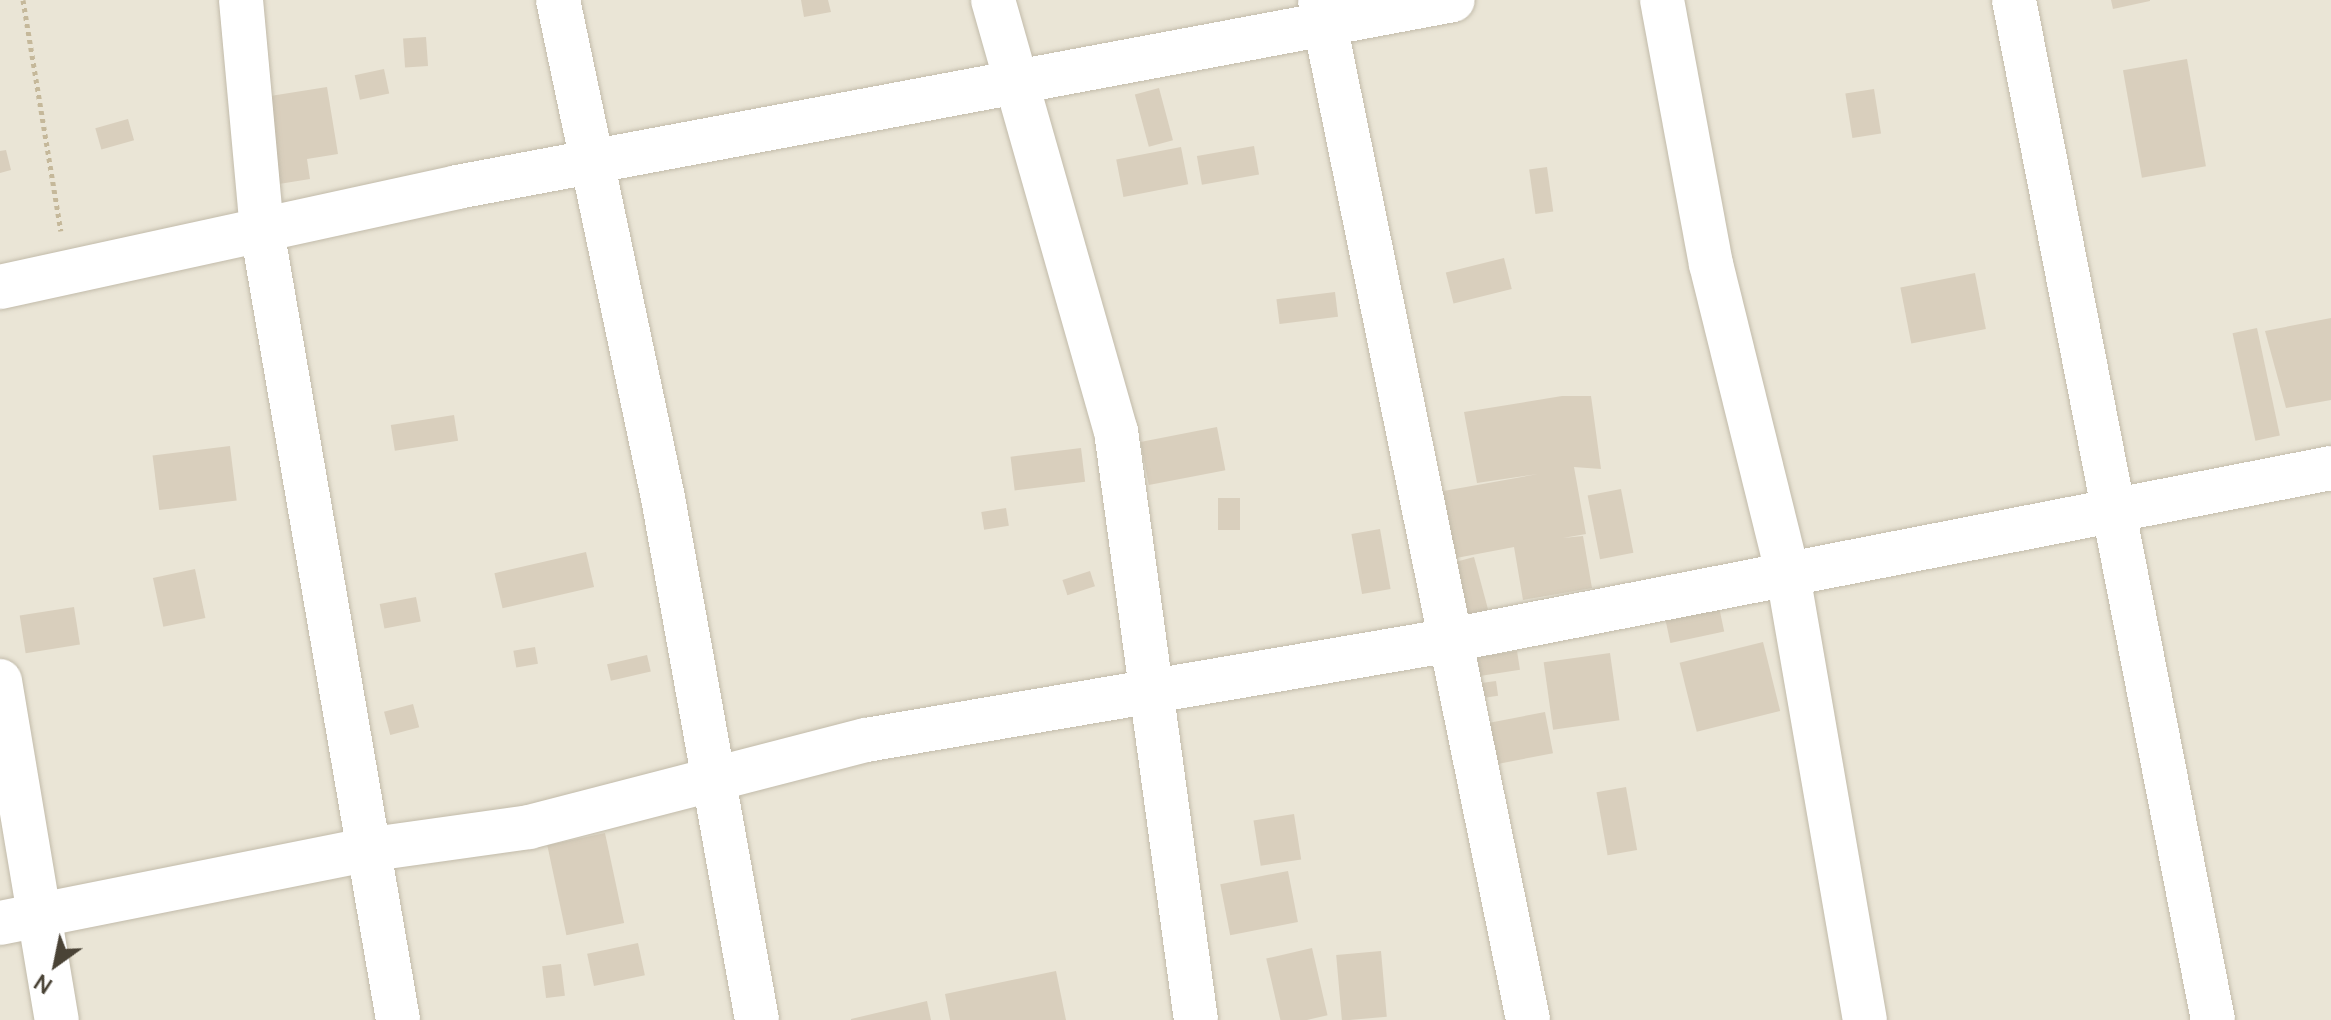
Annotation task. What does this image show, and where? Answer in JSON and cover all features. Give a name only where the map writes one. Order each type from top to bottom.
[{"type":"street","points":[[241,0],[262,230],[366,850],[398,1020]]},
{"type":"street","points":[[558,0],[597,161],[757,1020]]},
{"type":"street","points":[[993,0],[1116,431],[1196,1020]]},
{"type":"street","points":[[0,287],[597,161],[1014,82],[1322,12],[1453,0]]},
{"type":"street","points":[[1662,0],[1711,264],[1788,575],[1865,1020]]},
{"type":"street","points":[[2014,0],[2118,510],[2213,1020]]},
{"type":"street","points":[[1322,12],[1446,641],[1528,1020]]},
{"type":"street","points":[[20,919],[366,850],[529,827],[866,740],[1152,694],[1446,641],[2331,468]]},
{"type":"street","points":[[0,681],[20,919],[57,1020]]},
{"type":"path","points":[[23,0],[68,272]]},
{"type":"shaded area","points":[[0,0],[2331,0],[2331,1020],[0,1020]]},
{"type":"building","points":[[801,0],[828,0],[831,12],[804,17]]},
{"type":"building","points":[[2111,0],[2150,0],[2150,1],[2113,9]]},
{"type":"building","points":[[426,37],[428,66],[405,68],[403,39]]},
{"type":"building","points":[[2187,59],[2206,166],[2142,178],[2123,70]]},
{"type":"building","points":[[384,69],[389,93],[360,100],[355,75]]},
{"type":"building","points":[[327,87],[338,154],[307,159],[310,179],[279,184],[264,97]]},
{"type":"building","points":[[1159,88],[1173,140],[1149,147],[1135,94]]},
{"type":"building","points":[[1874,89],[1881,133],[1852,138],[1845,94]]},
{"type":"building","points":[[128,119],[134,140],[101,150],[95,128]]},
{"type":"building","points":[[1254,146],[1259,175],[1202,185],[1197,156]]},
{"type":"building","points":[[1181,147],[1188,184],[1123,197],[1116,160]]},
{"type":"building","points":[[6,150],[11,170],[0,173],[0,151]]},
{"type":"building","points":[[1547,167],[1553,212],[1535,214],[1529,170]]},
{"type":"building","points":[[1504,258],[1512,289],[1454,304],[1446,273]]},
{"type":"building","points":[[1975,273],[1986,329],[1911,343],[1900,288]]},
{"type":"building","points":[[1335,292],[1338,317],[1279,324],[1276,299]]},
{"type":"building","points":[[2331,318],[2331,400],[2286,408],[2265,331]]},
{"type":"building","points":[[2257,328],[2280,436],[2255,441],[2233,333]]},
{"type":"building","points":[[1562,396],[1591,396],[1601,469],[1574,467],[1586,534],[1563,538],[1583,536],[1592,588],[1523,600],[1514,547],[1451,559],[1438,492],[1538,474],[1477,483],[1464,412]]},
{"type":"building","points":[[454,415],[458,441],[395,451],[391,425]]},
{"type":"building","points":[[1217,427],[1225,470],[1149,485],[1140,442]]},
{"type":"building","points":[[230,446],[237,501],[159,510],[153,456]]},
{"type":"building","points":[[1081,448],[1085,482],[1015,490],[1011,457]]},
{"type":"building","points":[[1621,489],[1633,553],[1600,559],[1588,495]]},
{"type":"building","points":[[1218,498],[1240,498],[1240,530],[1218,530]]},
{"type":"building","points":[[1006,508],[1009,526],[984,530],[981,512]]},
{"type":"building","points":[[1380,529],[1391,589],[1362,594],[1351,534]]},
{"type":"building","points":[[586,552],[594,587],[503,608],[494,573]]},
{"type":"building","points":[[1474,557],[1488,611],[1461,618],[1447,564]]},
{"type":"building","points":[[195,569],[205,618],[163,627],[153,578]]},
{"type":"building","points":[[1090,571],[1095,586],[1067,595],[1062,580]]},
{"type":"building","points":[[416,597],[421,622],[384,629],[380,604]]},
{"type":"building","points":[[74,607],[80,645],[26,653],[20,616]]},
{"type":"building","points":[[1719,607],[1724,631],[1670,643],[1665,618]]},
{"type":"building","points":[[1763,642],[1780,711],[1697,732],[1680,663]]},
{"type":"building","points":[[535,647],[538,664],[516,668],[513,651]]},
{"type":"building","points":[[1517,651],[1520,670],[1474,677],[1471,658]]},
{"type":"building","points":[[1610,653],[1619,720],[1553,730],[1544,662]]},
{"type":"building","points":[[647,655],[651,672],[611,681],[607,664]]},
{"type":"building","points":[[1496,681],[1498,696],[1472,699],[1470,685]]},
{"type":"building","points":[[413,704],[419,727],[390,735],[384,712]]},
{"type":"building","points":[[1545,712],[1553,753],[1491,765],[1483,724]]},
{"type":"building","points":[[1626,787],[1637,850],[1608,855],[1596,792]]},
{"type":"building","points":[[1294,814],[1301,859],[1261,866],[1254,820]]},
{"type":"building","points":[[605,833],[624,923],[566,935],[547,845]]},
{"type":"building","points":[[1288,871],[1298,922],[1230,935],[1220,884]]},
{"type":"building","points":[[638,943],[645,975],[594,986],[587,954]]},
{"type":"building","points":[[1312,948],[1328,1015],[1307,1020],[1280,1020],[1266,959]]},
{"type":"building","points":[[1381,951],[1387,1017],[1342,1020],[1336,955]]},
{"type":"building","points":[[561,964],[565,996],[546,998],[542,966]]},
{"type":"building","points":[[1056,971],[1066,1020],[950,1020],[945,994]]},
{"type":"building","points":[[927,1001],[931,1020],[851,1020],[851,1019]]}]
